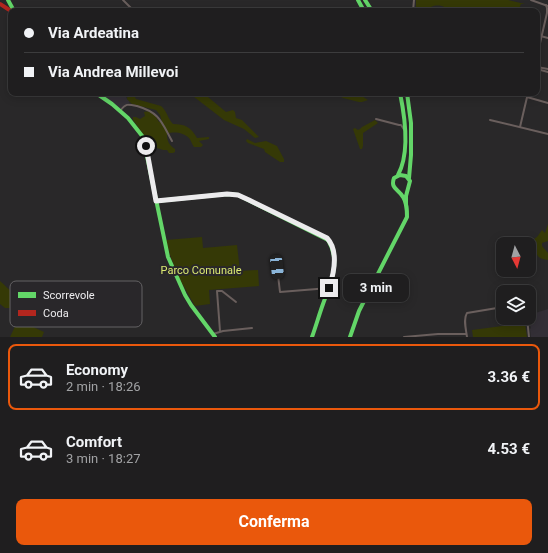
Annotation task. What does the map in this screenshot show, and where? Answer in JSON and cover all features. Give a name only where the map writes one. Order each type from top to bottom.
[{"type":"street","points":[[123,0],[131,8]]},
{"type":"street","points":[[531,0],[547,6],[548,12],[540,45]]},
{"type":"street","points":[[542,37],[548,38]]},
{"type":"street","points":[[100,96],[120,111],[136,126],[144,140],[165,247],[187,300],[214,336],[220,331],[252,328]]},
{"type":"street","points":[[400,96],[405,132],[404,164],[400,172],[394,178],[393,184],[406,204]]},
{"type":"street","points":[[350,337],[359,311],[408,214],[406,196],[410,184],[411,123],[407,96]]},
{"type":"street","points":[[520,127],[527,97],[548,103]]},
{"type":"street","points":[[120,111],[127,104],[152,112],[163,123],[172,141]]},
{"type":"street","points":[[399,125],[402,123],[404,118]]},
{"type":"street","points":[[376,119],[401,125],[405,132]]},
{"type":"street","points":[[490,120],[548,134]]},
{"type":"street","points":[[397,176],[403,175],[410,181]]},
{"type":"street","points":[[398,192],[404,192],[408,189]]},
{"type":"street","points":[[156,201],[224,194],[238,195],[326,238],[331,244],[334,255],[334,267],[329,288],[312,337]]},
{"type":"street","points":[[277,267],[280,292],[329,288]]},
{"type":"street","points":[[220,331],[217,291],[222,291],[236,302]]},
{"type":"street","points":[[404,337],[442,334],[466,335],[466,313],[496,308]]},
{"type":"street","points":[[528,325],[529,337]]},
{"type":"shaded area","points":[[104,96],[126,96],[130,102],[120,109]]},
{"type":"shaded area","points":[[548,309],[548,337],[531,337],[530,325],[536,325],[536,313]]},
{"type":"green space","points":[[416,0],[508,0],[525,4],[521,4],[519,8],[446,8],[433,6],[429,8],[416,8]]},
{"type":"green space","points":[[128,96],[134,96],[136,99],[161,106],[173,124],[187,127],[197,138],[209,137],[209,139],[199,141],[203,145],[201,147],[194,147],[187,136],[176,133],[167,134],[169,143],[175,149],[175,152],[173,153],[169,153],[167,150],[148,145],[143,134],[133,120],[133,117],[140,119],[145,116],[144,112],[152,112],[159,122],[162,122],[160,115],[156,110],[132,104],[127,99]]},
{"type":"green space","points":[[193,96],[206,96],[226,112],[233,110],[236,118],[242,120],[259,137],[255,138],[244,129],[224,120]]},
{"type":"green space","points":[[339,96],[362,96],[368,100],[359,102]]},
{"type":"green space","points":[[375,120],[378,123],[363,133],[363,146],[362,149],[360,149],[353,129],[355,128],[358,130]]},
{"type":"green space","points":[[247,139],[255,143],[266,141],[277,146],[284,159],[284,162],[280,162],[265,152],[264,149],[248,143],[246,141]]},
{"type":"green space","points":[[548,224],[548,241],[542,243],[542,246],[548,253],[548,260],[538,256],[536,253],[536,238],[542,230],[545,233]]},
{"type":"green space","name":"Parco Comunale","points":[[202,237],[203,248],[237,245],[240,271],[258,270],[259,286],[209,290],[210,304],[195,306],[179,278],[166,240]]},
{"type":"green space","points":[[0,281],[10,290],[10,308],[5,308],[0,304]]},
{"type":"green space","points":[[510,325],[525,325],[527,337],[473,337],[472,330]]},
{"type":"green space","points":[[15,327],[33,327],[44,332],[42,337],[10,337]]},
{"type":"traffic: fast","points":[[8,0],[12,8]]},
{"type":"traffic: fast","points":[[358,0],[362,8]]},
{"type":"traffic: fast","points":[[365,0],[370,8]]},
{"type":"traffic: fast","points":[[100,96],[128,118],[143,137],[168,257],[185,295],[215,337]]},
{"type":"traffic: fast","points":[[398,175],[402,166],[405,146],[405,124],[400,96]]},
{"type":"traffic: fast","points":[[407,96],[411,123],[409,178]]},
{"type":"traffic: fast","points":[[350,337],[359,311],[407,217],[404,199],[393,184],[394,178],[400,175],[406,176],[410,181],[406,196],[406,204]]},
{"type":"traffic: fast","points":[[156,201],[227,194],[238,195],[328,240],[334,256],[332,280],[312,337]]},
{"type":"traffic: jam","points":[[0,4],[8,9]]},
{"type":"route","points":[[146,146],[156,201],[224,194],[238,195],[327,238],[330,242],[334,255],[333,277],[329,288]]}]
